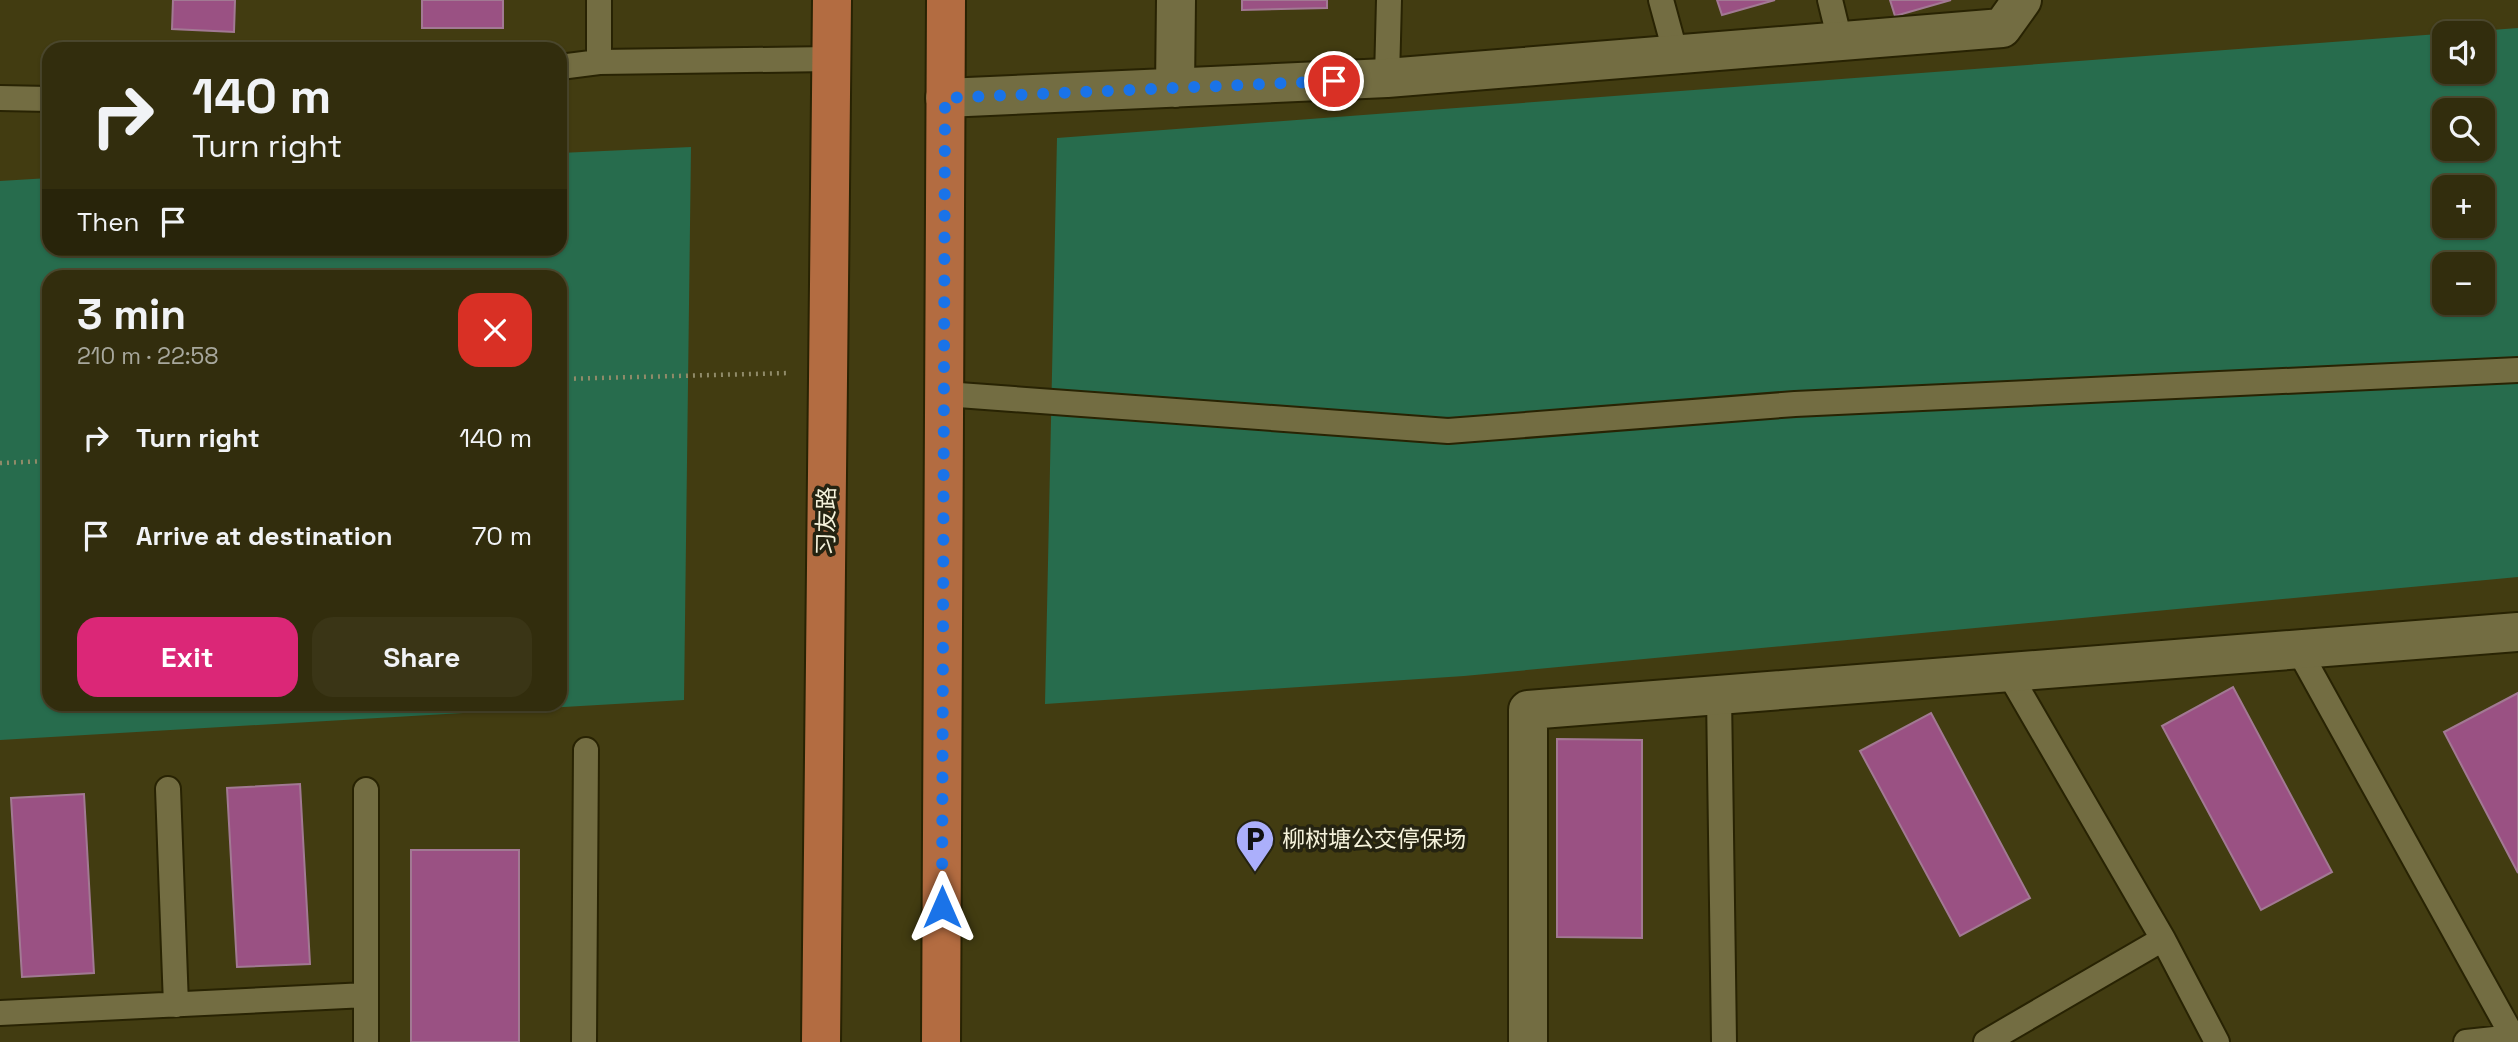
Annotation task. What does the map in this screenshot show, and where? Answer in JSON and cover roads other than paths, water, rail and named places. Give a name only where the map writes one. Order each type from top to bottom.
[{"type":"main road","name":"习友路","points":[[821,1042],[831,0]]},
{"type":"main road","points":[[942,1042],[946,0]]},
{"type":"street","points":[[1175,88],[1176,0]]},
{"type":"street","points":[[945,98],[1387,78],[2002,28],[2022,0]]},
{"type":"street","points":[[1528,1042],[1528,710],[2518,632]]},
{"type":"lane","points":[[599,0],[599,62]]},
{"type":"lane","points":[[1387,78],[1389,0]]},
{"type":"lane","points":[[1661,0],[1676,55]]},
{"type":"lane","points":[[1830,0],[1840,41]]},
{"type":"lane","points":[[567,66],[599,62],[831,59]]},
{"type":"lane","points":[[0,98],[42,99]]},
{"type":"lane","points":[[944,394],[1448,431],[1794,404],[2518,370]]},
{"type":"lane","points":[[2298,649],[2514,1040],[2466,1042]]},
{"type":"lane","points":[[2008,672],[2163,939],[2217,1042]]},
{"type":"lane","points":[[1719,695],[1724,1042]]},
{"type":"lane","points":[[584,1042],[586,750]]},
{"type":"lane","points":[[168,789],[176,1004]]},
{"type":"lane","points":[[366,790],[366,1042]]},
{"type":"lane","points":[[1986,1042],[2163,939]]},
{"type":"lane","points":[[0,1013],[366,995]]},
{"type":"place","name":"柳树塘公交停保场","points":[[1255,873]]}]
